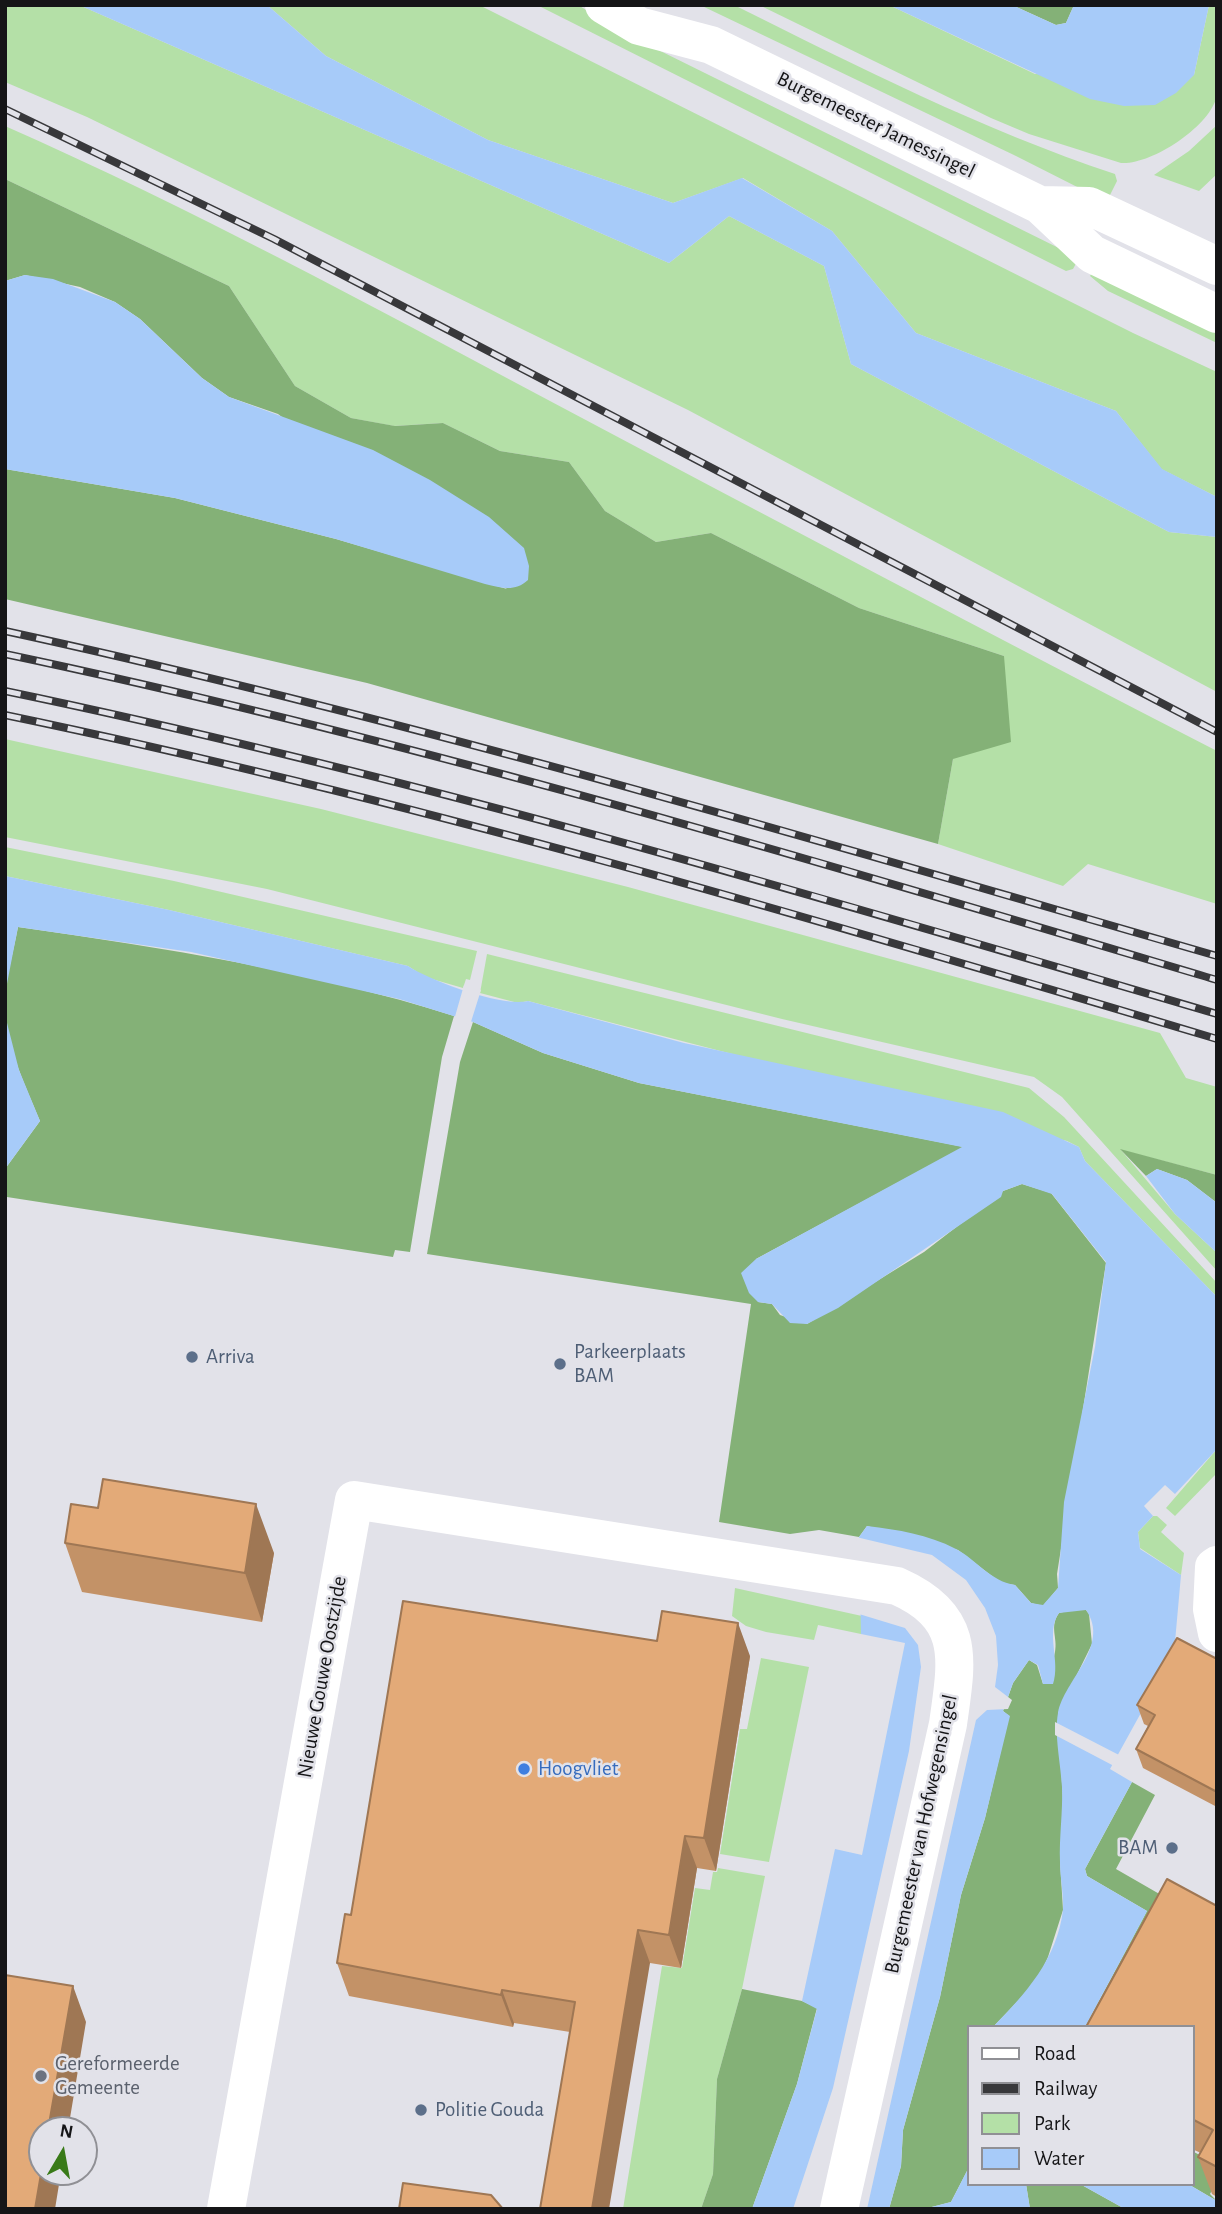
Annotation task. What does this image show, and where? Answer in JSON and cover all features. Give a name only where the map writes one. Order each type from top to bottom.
[{"type":"street","name":"Burgemeester Jamessingel","points":[[604,5],[639,26],[711,45],[1040,205],[1089,206],[1213,281]]},
{"type":"street","name":"Burgemeester Jamessingel","points":[[668,5],[676,9],[711,45]]},
{"type":"street","name":"Nieuwe Gouwe Oostzijde","points":[[226,2209],[355,1500],[711,1556]]},
{"type":"street","name":"Burgemeester van Hofwegensingel","points":[[711,1556],[897,1586],[923,1597],[942,1617],[954,1643],[954,1681],[948,1724],[839,2209]]},
{"type":"street","points":[[1217,1565],[1214,1567],[1212,1609],[1217,1633]]},
{"type":"green space","points":[[5,5],[79,5],[669,263],[729,216],[824,266],[851,364],[1169,532],[1217,537],[1217,692],[688,410],[87,117],[5,82]]},
{"type":"green space","points":[[267,5],[479,5],[1133,333],[1217,372],[1217,497],[1161,469],[1116,411],[916,333],[832,231],[743,178],[673,203],[488,140],[326,56]]},
{"type":"green space","points":[[537,5],[578,5],[624,33],[1079,258],[1073,269],[1066,271]]},
{"type":"green space","points":[[700,5],[734,5],[969,117],[1115,174],[1117,181],[1108,199],[1093,195]]},
{"type":"green space","points":[[759,5],[889,5],[1035,74],[1194,75],[1209,5],[1217,5],[1219,68],[1216,99],[1202,122],[1176,143],[1147,158],[1121,163],[1029,134],[991,118]]},
{"type":"green space","points":[[1012,5],[1074,5],[1066,23],[1056,25]]},
{"type":"green space","points":[[1217,125],[1217,174],[1199,191],[1154,175],[1189,151]]},
{"type":"green space","points":[[5,126],[280,258],[1217,751],[1217,904],[1088,864],[1063,886],[938,844],[953,759],[1004,656],[859,608],[711,533],[656,542],[605,511],[569,462],[500,451],[443,423],[394,426],[351,418],[295,386],[229,286],[5,179]]},
{"type":"green space","points":[[5,179],[229,286],[295,386],[351,418],[395,426],[443,423],[500,451],[569,462],[605,511],[656,542],[711,533],[859,608],[1004,656],[1011,742],[953,759],[938,844],[367,683],[5,599],[5,469],[175,498],[336,539],[507,589],[278,414],[229,397],[202,378],[140,319],[115,302],[80,287],[25,275],[5,281]]},
{"type":"green space","points":[[1095,267],[1217,326],[1217,343],[1108,291],[1090,276]]},
{"type":"green space","points":[[5,739],[321,809],[628,887],[1160,1033],[1186,1078],[1217,1087],[1217,1175],[1121,1150],[1175,1214],[1217,1253],[1217,1271],[1062,1097],[1034,1077],[782,1019],[267,889],[5,837]]},
{"type":"green space","points":[[5,847],[174,881],[477,951],[470,980],[466,979],[463,988],[425,977],[408,966],[169,910],[5,876]]},
{"type":"green space","points":[[18,927],[238,962],[347,986],[454,1016],[442,1057],[410,1252],[395,1250],[393,1257],[7,1197],[5,1206],[5,1169],[40,1121],[14,1054],[5,1013],[7,981]]},
{"type":"green space","points":[[487,954],[1029,1088],[1064,1117],[1217,1283],[1217,1297],[1085,1161],[1079,1147],[1067,1141],[528,1001],[518,1003],[480,993]]},
{"type":"green space","points":[[473,1022],[543,1053],[639,1083],[964,1147],[756,1259],[758,1302],[772,1304],[780,1315],[807,1324],[924,1252],[1003,1191],[1022,1184],[1051,1193],[1106,1263],[1057,1574],[1058,1588],[1043,1606],[1031,1603],[1015,1585],[1001,1583],[958,1550],[867,1526],[859,1537],[819,1530],[790,1534],[719,1522],[751,1304],[427,1254],[460,1062]]},
{"type":"green space","points":[[1120,1149],[1217,1175],[1217,1203],[1187,1180],[1157,1169],[1146,1176]]},
{"type":"green space","points":[[1217,1449],[1217,1473],[1175,1516],[1166,1508]]},
{"type":"green space","points":[[1153,1516],[1157,1516],[1167,1525],[1161,1532],[1184,1553],[1181,1575],[1140,1548],[1138,1532]]},
{"type":"green space","points":[[735,1588],[862,1616],[861,1634],[818,1625],[814,1640],[746,1626],[732,1616]]},
{"type":"green space","points":[[1086,1610],[1089,1614],[1092,1644],[1058,1713],[1063,1801],[1060,1861],[1063,1910],[1037,1981],[995,2025],[967,2025],[967,2171],[951,2202],[924,2209],[889,2209],[901,2166],[903,2130],[940,1997],[961,1895],[985,1818],[1009,1716],[1003,1711],[1013,1683],[1029,1660],[1037,1665],[1043,1684],[1055,1652],[1054,1628],[1059,1613]]},
{"type":"green space","points":[[761,1658],[809,1667],[769,1862],[720,1854],[740,1729],[747,1729]]},
{"type":"green space","points":[[1132,1782],[1155,1795],[1116,1869],[1182,1907],[1118,2025],[1086,2025],[1147,1911],[1087,1876],[1085,1869]]},
{"type":"green space","points":[[718,1868],[765,1876],[742,1989],[717,2079],[713,2174],[701,2209],[623,2209],[662,1966],[682,1968],[695,1888],[710,1890],[713,1872],[717,1872]]},
{"type":"green space","points":[[742,1989],[802,2001],[817,2008],[797,2084],[752,2209],[701,2209],[713,2174],[717,2079]]},
{"type":"green space","points":[[1194,2152],[1217,2164],[1217,2181],[1210,2194],[1217,2201],[1191,2186],[1194,2186]]},
{"type":"green space","points":[[1026,2186],[1084,2186],[1125,2209],[1030,2209]]},
{"type":"water","points":[[79,5],[267,5],[326,56],[488,140],[673,203],[742,178],[832,231],[916,333],[1116,411],[1162,469],[1217,497],[1217,537],[1169,532],[851,364],[824,266],[729,216],[669,263]]},
{"type":"water","points":[[889,5],[1012,5],[1056,25],[1066,23],[1074,5],[1209,5],[1194,75],[1176,93],[1155,105],[1124,106],[1090,99]]},
{"type":"water","points":[[25,275],[53,279],[115,302],[140,319],[202,378],[229,397],[373,450],[430,480],[489,517],[524,548],[529,566],[528,580],[513,588],[497,587],[336,539],[175,498],[5,469],[5,281]]},
{"type":"water","points":[[5,876],[169,910],[408,966],[433,979],[484,997],[528,1001],[684,1043],[1003,1112],[1079,1147],[1085,1161],[1217,1297],[1217,1449],[1175,1494],[1165,1485],[1144,1506],[1153,1516],[1138,1532],[1140,1549],[1181,1575],[1174,1653],[1110,1769],[1132,1782],[1085,1869],[1087,1876],[1147,1911],[1086,2025],[995,2025],[1028,1988],[1047,1960],[1060,1928],[1063,1910],[1060,1868],[1062,1787],[1057,1722],[1062,1701],[1084,1663],[1093,1637],[1092,1623],[1086,1610],[1059,1613],[1053,1629],[1053,1684],[1043,1684],[1038,1665],[1029,1660],[1013,1683],[1003,1711],[1010,1716],[985,1818],[961,1895],[940,1997],[903,2130],[901,2166],[889,2209],[752,2209],[797,2084],[817,2009],[802,2001],[835,1849],[862,1855],[905,1643],[861,1634],[859,1537],[867,1526],[924,1536],[956,1549],[991,1575],[1015,1585],[1031,1603],[1043,1605],[1058,1588],[1064,1502],[1095,1347],[1106,1262],[1052,1194],[1022,1184],[1003,1191],[1001,1197],[838,1308],[807,1324],[790,1323],[772,1304],[758,1302],[749,1293],[741,1273],[756,1259],[962,1147],[639,1083],[543,1053],[473,1022],[399,999],[191,952],[18,927],[5,994]]},
{"type":"water","points":[[5,1015],[19,1070],[40,1121],[5,1169]]},
{"type":"water","points":[[1157,1169],[1187,1180],[1217,1203],[1217,1253],[1175,1214],[1146,1176]]},
{"type":"water","points":[[967,2171],[967,2186],[1026,2186],[1030,2209],[924,2209],[951,2202]]},
{"type":"water","points":[[1084,2186],[1191,2186],[1217,2201],[1217,2209],[1125,2209]]},
{"type":"pier","points":[[464,985],[481,990],[470,1025],[454,1020]]},
{"type":"pier","points":[[856,1537],[932,1555],[966,1580],[985,1608],[996,1636],[998,1665],[995,1687],[1012,1700],[1008,1709],[987,1710],[976,1720],[867,2209],[793,2209],[833,2088],[909,1751],[921,1667],[918,1645],[905,1628],[859,1614]]},
{"type":"pier","points":[[1055,1722],[1119,1755],[1114,1766],[1055,1735]]},
{"type":"building","points":[[103,1479],[256,1504],[245,1573],[65,1543],[71,1504],[98,1508]]},
{"type":"building","points":[[403,1601],[657,1641],[662,1611],[738,1623],[704,1838],[685,1836],[669,1935],[638,1930],[592,2209],[540,2209],[575,2002],[502,1990],[501,1995],[337,1963],[345,1914],[351,1915]]},
{"type":"building","points":[[1177,1638],[1217,1659],[1217,1792],[1136,1749],[1155,1715],[1137,1705]]},
{"type":"building","points":[[1167,1879],[1217,1906],[1217,2167],[1198,2157],[1213,2130],[1194,2120],[1194,2025],[1087,2025]]},
{"type":"building","name":"Gereformeerde Gemeente","points":[[5,1975],[73,1986],[50,2116],[28,2116],[28,2186],[39,2186],[35,2209],[5,2209]]},
{"type":"building","points":[[403,2183],[491,2195],[503,2209],[399,2209]]},
{"type":"railway","points":[[5,109],[274,239],[1217,732]]},
{"type":"railway","points":[[5,631],[311,703],[462,742],[1217,956]]},
{"type":"railway","points":[[5,654],[311,724],[463,764],[765,847],[1217,980]]},
{"type":"railway","points":[[5,691],[158,724],[463,799],[765,882],[1217,1014]]},
{"type":"railway","points":[[5,715],[158,748],[463,823],[765,906],[1217,1039]]},
{"type":"place","name":"Arriva","points":[[192,1357]]},
{"type":"place","name":"Parkeerplaats BAM","points":[[560,1364]]},
{"type":"place","name":"Hoogvliet","points":[[524,1769]]},
{"type":"place","name":"BAM","points":[[1172,1848]]},
{"type":"place","name":"Gereformeerde Gemeente","points":[[41,2076]]},
{"type":"place","name":"Politie Gouda","points":[[421,2110]]}]
